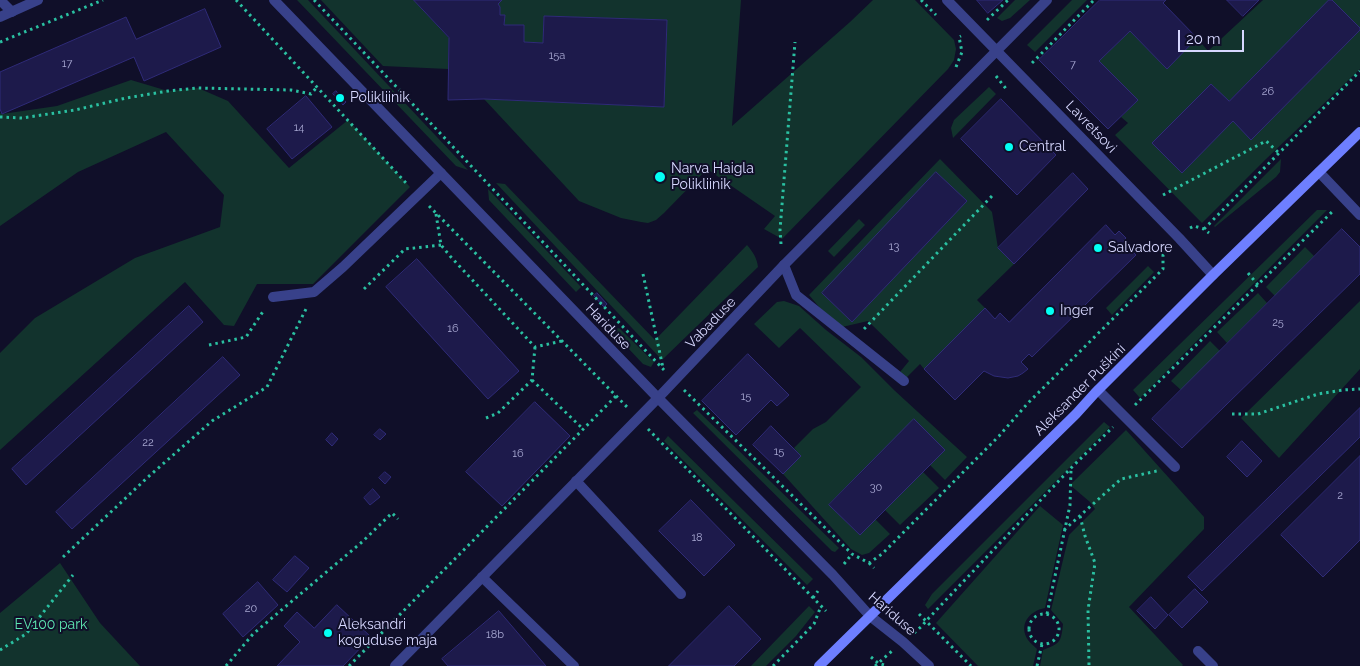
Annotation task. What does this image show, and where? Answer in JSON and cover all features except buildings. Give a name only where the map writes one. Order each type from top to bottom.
[{"type":"main road","name":"Aleksander Puškini","points":[[819,666],[1360,132]]},
{"type":"street","points":[[0,0],[12,12]]},
{"type":"street","points":[[0,17],[38,0]]},
{"type":"street","name":"Hariduse","points":[[274,0],[658,398],[833,575],[870,616],[929,666]]},
{"type":"street","name":"Lavretsovi","points":[[948,0],[1179,238],[1213,276]]},
{"type":"street","name":"Vabaduse","points":[[395,666],[675,381],[784,265],[1047,0]]},
{"type":"street","points":[[1319,172],[1360,215]]},
{"type":"street","points":[[273,297],[314,292],[343,268],[441,173]]},
{"type":"street","points":[[784,265],[796,295],[904,381]]},
{"type":"street","points":[[1098,390],[1175,467]]},
{"type":"street","points":[[576,481],[680,594]]},
{"type":"street","points":[[482,577],[574,666]]},
{"type":"street","points":[[1198,651],[1213,666]]},
{"type":"path","points":[[0,42],[103,0]]},
{"type":"path","points":[[236,0],[436,214],[826,611]]},
{"type":"path","points":[[314,0],[675,381],[852,554],[869,563],[874,568]]},
{"type":"path","points":[[1032,63],[1094,0]]},
{"type":"path","points":[[781,248],[780,230],[795,42]]},
{"type":"path","points":[[1204,229],[1360,71]]},
{"type":"path","points":[[0,117],[22,118],[75,110],[159,93],[198,88],[292,90],[311,94],[317,87]]},
{"type":"path","points":[[1163,195],[1266,141],[1279,154]]},
{"type":"path","points":[[852,341],[992,196]]},
{"type":"path","points":[[436,214],[441,245],[535,348],[532,380],[498,413],[486,418]]},
{"type":"path","points":[[1188,229],[1194,226],[1204,229],[1209,234]]},
{"type":"path","points":[[364,289],[405,250],[441,245]]},
{"type":"path","points":[[869,563],[882,554],[999,436],[1028,403],[1163,269],[1163,255],[1169,248]]},
{"type":"path","points":[[1248,273],[1258,285]]},
{"type":"path","points":[[644,274],[663,368]]},
{"type":"path","points":[[63,557],[148,477],[212,421],[267,387],[314,292]]},
{"type":"path","points":[[209,345],[246,337],[273,297]]},
{"type":"path","points":[[535,348],[562,341]]},
{"type":"path","points":[[532,380],[583,429]]},
{"type":"path","points":[[1232,414],[1258,414],[1318,394],[1343,390],[1360,390]]},
{"type":"path","points":[[348,666],[616,396]]},
{"type":"path","points":[[1064,530],[1121,479],[1175,467]]},
{"type":"path","points":[[1048,614],[1070,505],[1071,468]]},
{"type":"path","points":[[226,666],[254,634],[392,514],[398,519]]},
{"type":"path","points":[[1080,516],[1095,563],[1088,610],[1089,666]]},
{"type":"path","points":[[843,565],[852,554]]},
{"type":"path","points":[[0,650],[26,634],[73,575]]},
{"type":"path","points":[[813,598],[818,591]]},
{"type":"path","points":[[773,666],[814,624],[821,606]]},
{"type":"path","points":[[919,614],[970,666]]},
{"type":"path","points":[[1048,614],[1057,620],[1059,630],[1052,642],[1042,644],[1032,639],[1029,624],[1035,616],[1048,614]]},
{"type":"path","points":[[1037,666],[1042,644]]},
{"type":"path","points":[[876,664],[888,654]]},
{"type":"path","points":[[871,657],[876,664],[887,666]]},
{"type":"green space","points":[[297,0],[308,0],[468,170],[456,166]]},
{"type":"green space","points":[[321,0],[414,0],[449,38],[448,69],[383,66]]},
{"type":"green space","points":[[502,0],[741,0],[732,126],[873,0],[915,0],[954,40],[956,49],[954,60],[948,69],[782,239],[764,229],[775,216],[707,169],[664,213],[656,220],[648,223],[621,218],[579,201],[484,99],[664,107],[667,20],[544,16],[543,43],[524,42],[524,25],[504,25],[505,15],[500,15],[498,4]]},
{"type":"green space","points":[[1015,0],[1030,0],[1010,18],[1002,21],[997,18]]},
{"type":"green space","points":[[1072,0],[1087,0],[1035,52],[1027,45]]},
{"type":"green space","points":[[1263,0],[1360,0],[1360,69],[1202,223],[1115,135],[1128,123],[1121,117],[1138,100],[1099,61],[1130,31],[1167,68],[1197,38],[1208,51]]},
{"type":"green space","points":[[131,80],[168,91],[198,88],[228,101],[289,168],[348,120],[410,187],[313,284],[257,284],[234,326],[224,325],[185,282],[0,450],[0,353],[35,318],[135,258],[220,227],[224,195],[166,132],[78,172],[0,226],[0,113],[57,106]]},
{"type":"green space","points":[[989,87],[996,94],[953,138],[951,128],[954,120]]},
{"type":"green space","points":[[940,159],[992,212],[998,248],[1014,264],[977,300],[985,308],[924,369],[920,364],[906,378],[900,372],[909,361],[868,321],[842,327],[820,308],[809,295]]},
{"type":"green space","points":[[1281,159],[1280,172],[1276,177],[1215,227],[1214,226]]},
{"type":"green space","points":[[496,183],[505,184],[655,340],[747,245],[757,261],[758,267],[662,360]]},
{"type":"green space","points":[[488,189],[581,287],[576,292],[489,200]]},
{"type":"green space","points":[[1317,210],[1327,210],[1140,398],[1133,390]]},
{"type":"green space","points":[[859,219],[865,225],[834,257],[828,251]]},
{"type":"green space","points":[[1305,247],[1314,256],[1275,296],[1266,287]]},
{"type":"green space","points":[[1148,266],[1154,272],[1112,315],[1106,308]]},
{"type":"green space","points":[[1258,293],[1267,303],[1227,343],[1217,332]]},
{"type":"green space","points":[[784,301],[799,306],[861,357],[967,457],[945,480],[930,465],[945,450],[914,419],[829,504],[860,535],[875,519],[890,534],[869,553],[862,555],[851,549],[783,474],[801,456],[794,448],[813,429],[826,422],[861,387],[800,328],[779,348],[754,324],[777,302]]},
{"type":"green space","points":[[1360,301],[1360,369],[1279,458],[1241,418]]},
{"type":"green space","points":[[619,328],[654,362],[651,367],[643,364],[612,331]]},
{"type":"green space","points":[[1210,341],[1220,351],[1181,390],[1171,381]]},
{"type":"green space","points":[[697,410],[839,548],[835,552],[693,413]]},
{"type":"green space","points":[[1104,422],[1110,427],[928,609],[925,605],[932,594]]},
{"type":"green space","points":[[1126,430],[1204,517],[1204,529],[1129,607],[1183,665],[1040,666],[1043,650],[1056,644],[1061,635],[1063,624],[1051,610],[1069,535],[1095,509],[1090,502],[1070,485]]},
{"type":"green space","points":[[668,436],[813,579],[807,585],[664,441]]},
{"type":"green space","points":[[923,472],[939,488],[900,525],[885,510]]},
{"type":"green space","points":[[1040,506],[1063,525],[1045,608],[1030,615],[1025,624],[1025,634],[1037,649],[1033,666],[978,666],[936,623]]},
{"type":"green space","name":"EV100 park","points":[[60,563],[100,623],[140,666],[0,666],[0,613]]},
{"type":"green space","points":[[809,606],[815,612],[796,636],[766,666],[751,666]]},
{"type":"place","name":"Polikliinik","points":[[340,98]]},
{"type":"place","name":"Central","points":[[1009,147]]},
{"type":"place","name":"Narva Haigla Polikliinik","points":[[660,177]]},
{"type":"place","name":"Salvadore","points":[[1098,248]]},
{"type":"place","name":"Inger","points":[[1050,311]]},
{"type":"place","name":"Aleksandri koguduse maja","points":[[328,633]]}]
